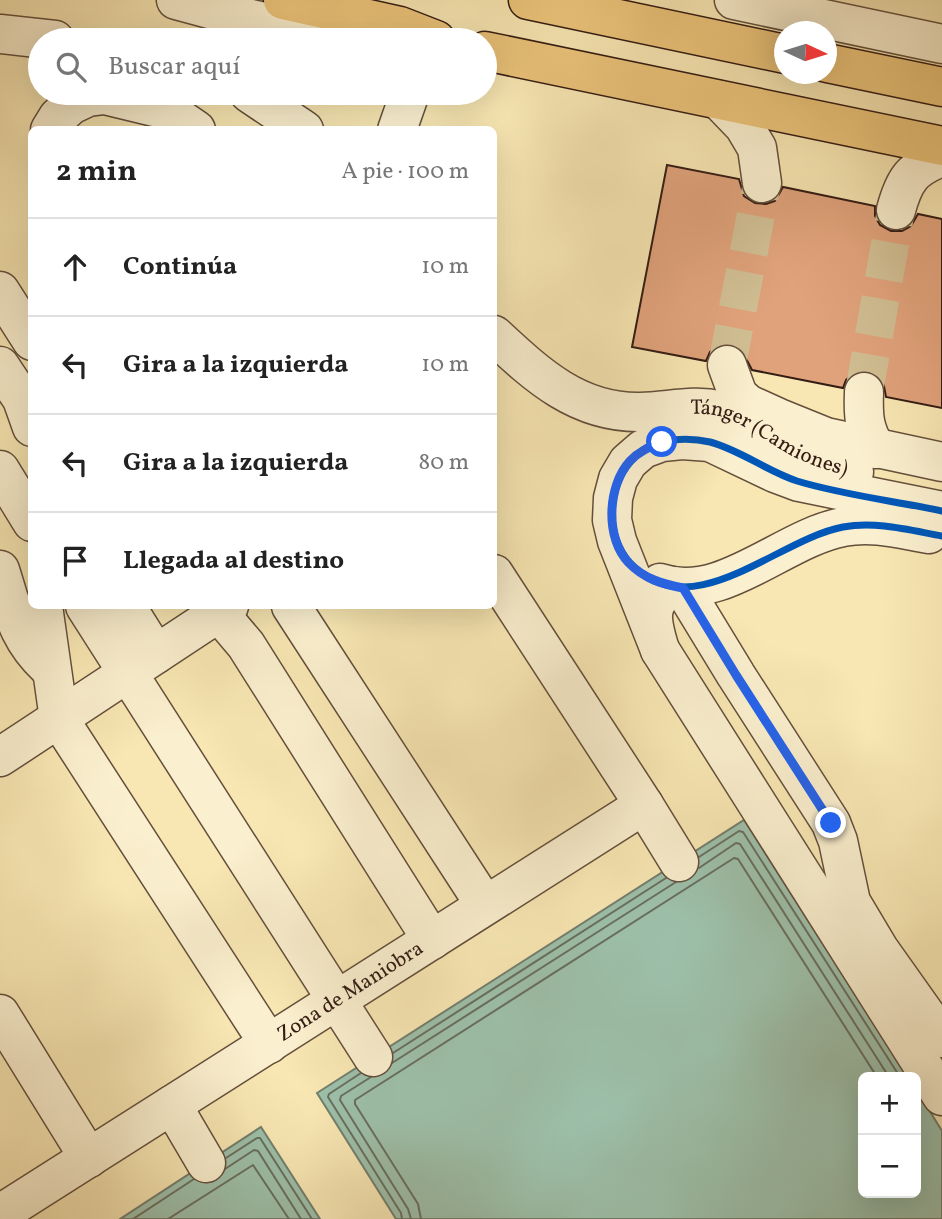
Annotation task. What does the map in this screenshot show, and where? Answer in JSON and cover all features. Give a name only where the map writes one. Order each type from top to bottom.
[{"type":"main road","points":[[284,0],[405,28]]},
{"type":"main road","points":[[528,0],[774,52]]},
{"type":"main road","points":[[497,54],[942,146]]},
{"type":"main road","points":[[837,65],[942,88]]},
{"type":"street","points":[[176,0],[292,28]]},
{"type":"street","points":[[734,0],[942,44]]},
{"type":"street","points":[[0,34],[28,37]]},
{"type":"street","points":[[719,100],[744,126],[757,148],[762,183],[773,142],[782,133],[814,120]]},
{"type":"street","points":[[52,126],[71,105]]},
{"type":"street","points":[[146,105],[167,110],[191,126]]},
{"type":"street","points":[[267,105],[298,126]]},
{"type":"street","points":[[398,126],[406,105]]},
{"type":"street","points":[[896,210],[903,186],[926,163],[942,157]]},
{"type":"street","points":[[0,291],[28,335]]},
{"type":"street","name":"Tánger (Camiones)","points":[[497,338],[531,370],[552,386],[572,396],[618,410],[640,412],[701,408],[721,411],[819,461],[854,472],[942,489]]},
{"type":"street","points":[[669,409],[712,391],[721,380],[727,365],[738,395],[748,404],[779,418],[826,437],[942,462]]},
{"type":"street","points":[[0,366],[22,399],[28,416]]},
{"type":"street","points":[[863,392],[867,434],[876,449]]},
{"type":"street","points":[[0,402],[28,447]]},
{"type":"street","points":[[721,411],[779,418]]},
{"type":"street","points":[[942,511],[799,481],[775,473],[710,442],[682,440],[662,442],[643,449],[628,463],[618,479],[613,498],[612,520],[617,541],[660,650],[942,1096]]},
{"type":"street","points":[[0,470],[28,518]]},
{"type":"street","points":[[626,561],[652,580],[678,587],[705,586],[808,537],[841,527],[863,524],[886,526],[942,537]]},
{"type":"street","points":[[0,570],[23,637],[32,652],[52,670]]},
{"type":"street","points":[[497,580],[679,862]]},
{"type":"street","points":[[660,650],[653,626],[653,611],[661,593],[678,587]]},
{"type":"street","points":[[678,587],[831,823],[851,902],[879,949],[942,1038]]},
{"type":"street","points":[[43,609],[59,719],[269,1044]]},
{"type":"street","points":[[88,609],[142,663]]},
{"type":"street","points":[[127,609],[142,663],[337,1000],[373,1057]]},
{"type":"street","points":[[0,757],[219,609]]},
{"type":"street","points":[[221,609],[432,940]]},
{"type":"street","points":[[293,609],[485,905]]},
{"type":"street","name":"Zona de Maniobra","points":[[0,1214],[644,805]]},
{"type":"street","points":[[0,1014],[89,1158]]},
{"type":"street","points":[[172,1105],[206,1163]]},
{"type":"water","points":[[744,820],[905,1072],[858,1072],[858,1198],[921,1198],[921,1097],[942,1131],[942,1219],[396,1219],[317,1093]]},
{"type":"water","points":[[261,1127],[320,1219],[120,1219]]},
{"type":"building","points":[[667,165],[739,179],[744,196],[755,203],[775,201],[783,187],[875,206],[875,216],[880,225],[891,231],[902,231],[911,226],[918,214],[942,219],[942,408],[886,397],[883,381],[875,373],[865,370],[853,373],[843,388],[752,370],[741,349],[731,344],[719,345],[710,352],[706,361],[632,347]]},
{"type":"tunnel","points":[[727,365],[762,183]]},
{"type":"tunnel","points":[[864,392],[896,210]]},
{"type":"cycle path","points":[[942,511],[815,486],[786,477],[710,442],[682,439],[654,444],[632,459],[619,480],[612,514],[618,545],[631,565],[661,584],[686,587],[712,582],[739,572],[818,534],[843,527],[880,526],[942,536]]},
{"type":"route","points":[[662,442],[643,449],[628,463],[618,479],[613,498],[612,520],[617,541],[626,561],[639,573],[652,580],[683,588],[831,823]]}]
